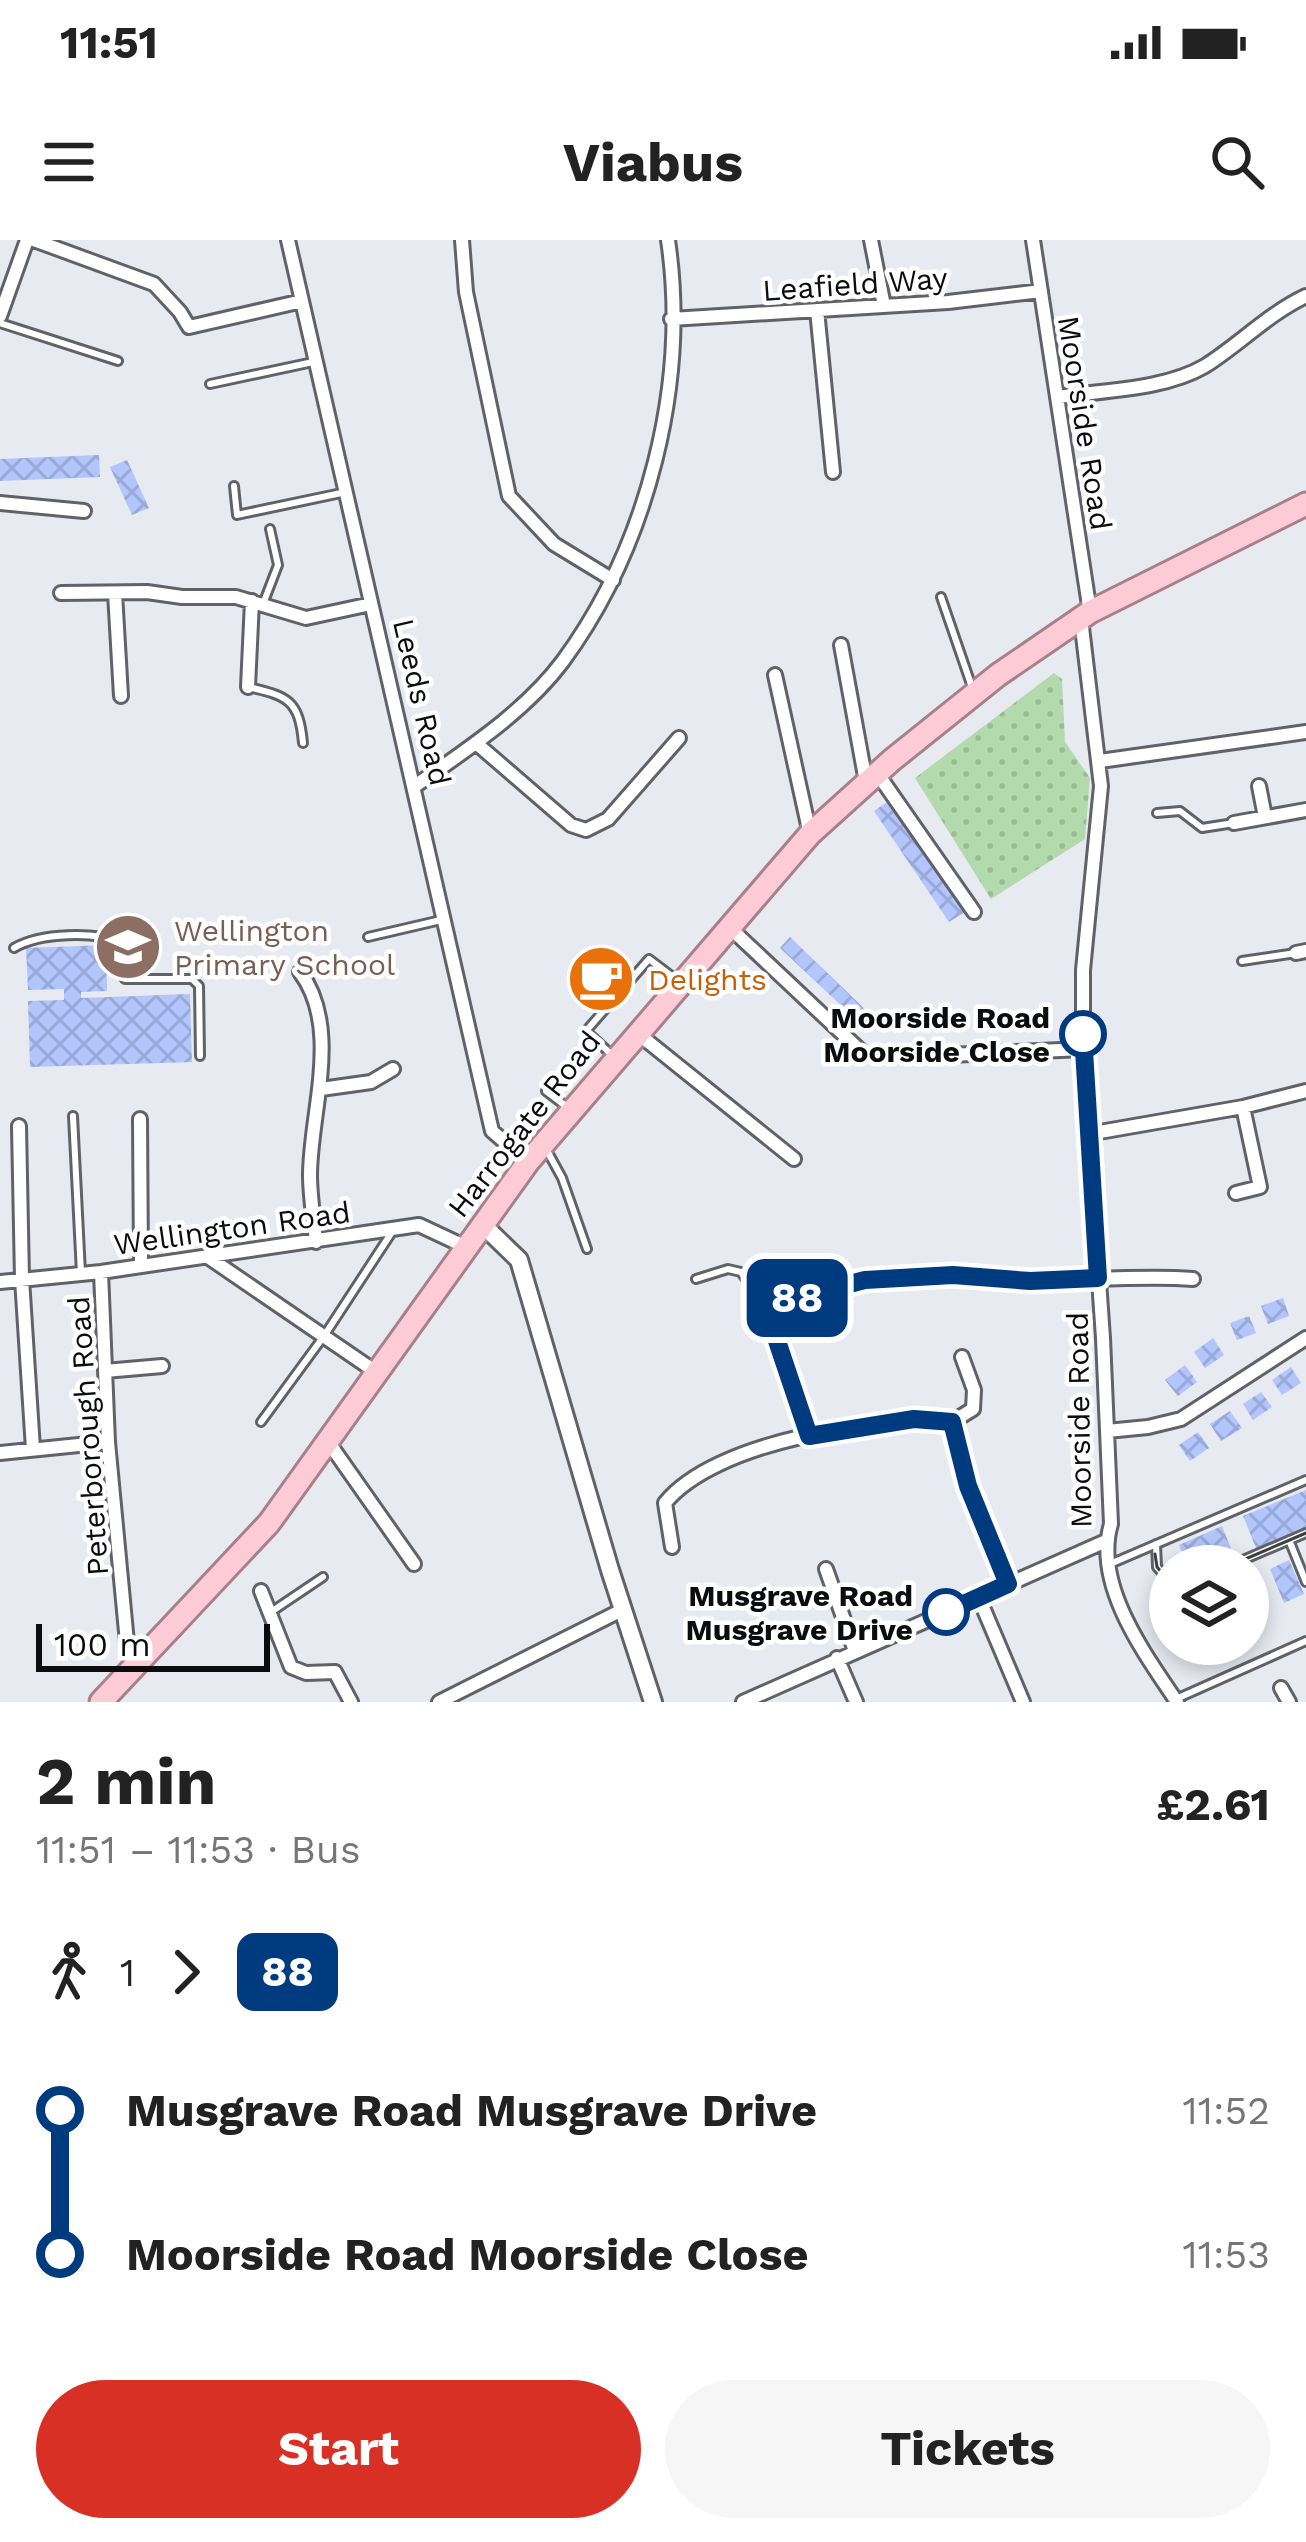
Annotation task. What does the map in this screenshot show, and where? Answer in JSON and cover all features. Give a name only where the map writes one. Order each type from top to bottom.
[{"type":"highway","name":"Harrogate Road","points":[[109,1699],[269,1522],[528,1162],[810,834],[974,694],[1085,615],[1306,504]]},
{"type":"street","points":[[0,320],[31,240],[154,284],[189,327],[302,301]]},
{"type":"street","name":"Leeds Road","points":[[288,240],[492,1131],[528,1162]]},
{"type":"street","points":[[462,240],[466,292],[509,496],[554,544],[613,580]]},
{"type":"street","points":[[415,786],[476,743],[561,664],[613,580],[651,479],[671,358],[668,240]]},
{"type":"street","points":[[871,240],[884,306]]},
{"type":"street","name":"Moorside Road","points":[[1033,240],[1058,397],[1085,615],[1090,718],[1100,761],[1083,970],[1082,1048],[1107,1431],[1111,1524],[1106,1541],[1115,1590],[1136,1638],[1177,1701]]},
{"type":"street","name":"Leafield Way","points":[[671,319],[1041,291]]},
{"type":"street","points":[[1058,397],[1162,381],[1202,368],[1306,296]]},
{"type":"street","points":[[817,310],[833,472]]},
{"type":"street","points":[[0,502],[84,512]]},
{"type":"street","points":[[61,593],[257,603],[307,618],[371,604]]},
{"type":"street","points":[[116,593],[121,696]]},
{"type":"street","points":[[248,687],[257,603]]},
{"type":"street","points":[[841,645],[872,778],[974,912]]},
{"type":"street","points":[[775,675],[810,834]]},
{"type":"street","points":[[1100,761],[1306,732]]},
{"type":"street","points":[[476,743],[571,825],[586,830],[608,819],[679,738]]},
{"type":"street","points":[[1259,786],[1265,817]]},
{"type":"street","points":[[1234,823],[1306,810]]},
{"type":"street","points":[[728,926],[862,1052]]},
{"type":"street","points":[[300,972],[314,990],[321,1089],[310,1174],[316,1242]]},
{"type":"street","points":[[636,1032],[794,1159]]},
{"type":"street","points":[[948,1055],[1082,1048]]},
{"type":"street","points":[[321,1089],[370,1082],[393,1069]]},
{"type":"street","points":[[1088,1133],[1243,1107],[1306,1091]]},
{"type":"street","points":[[1236,1193],[1260,1186],[1243,1107]]},
{"type":"street","points":[[140,1119],[141,1264]]},
{"type":"street","points":[[19,1126],[22,1280],[33,1449]]},
{"type":"street","points":[[482,1224],[519,1260],[649,1700]]},
{"type":"street","name":"Wellington Road","points":[[0,1282],[101,1272],[419,1225],[466,1247]]},
{"type":"street","points":[[207,1256],[376,1372]]},
{"type":"street","name":"Peterborough Road","points":[[101,1272],[108,1442],[128,1653],[138,1664]]},
{"type":"street","points":[[809,1436],[767,1311],[802,1296],[865,1280],[953,1275],[1030,1281],[1144,1275],[1193,1279]]},
{"type":"street","points":[[1107,1431],[1180,1419],[1306,1338]]},
{"type":"street","points":[[672,1547],[664,1510],[671,1496],[719,1463],[809,1436],[914,1419],[952,1422],[973,1409],[974,1390],[962,1357]]},
{"type":"street","points":[[105,1371],[162,1366]]},
{"type":"street","points":[[952,1422],[968,1486],[1008,1584]]},
{"type":"street","points":[[0,1453],[108,1442]]},
{"type":"street","points":[[329,1443],[414,1564]]},
{"type":"street","points":[[743,1702],[1106,1541]]},
{"type":"street","points":[[826,1569],[855,1651]]},
{"type":"street","points":[[261,1591],[291,1667],[334,1672],[351,1702]]},
{"type":"street","points":[[979,1598],[1023,1702]]},
{"type":"street","points":[[439,1702],[622,1610]]},
{"type":"street","points":[[838,1658],[856,1702]]},
{"type":"street","points":[[1281,1688],[1289,1702]]},
{"type":"lane","points":[[0,320],[118,361]]},
{"type":"lane","points":[[210,383],[316,361]]},
{"type":"lane","points":[[234,486],[238,515],[346,492]]},
{"type":"lane","points":[[257,603],[278,565],[270,530]]},
{"type":"lane","points":[[941,597],[974,694]]},
{"type":"lane","points":[[248,687],[284,696],[294,706],[301,717],[303,743]]},
{"type":"lane","points":[[1157,813],[1180,811],[1202,828],[1234,823]]},
{"type":"lane","points":[[368,937],[444,919]]},
{"type":"lane","points":[[14,949],[30,939],[110,937],[124,942],[125,979],[191,979],[200,986],[200,1056]]},
{"type":"lane","points":[[1242,961],[1303,955]]},
{"type":"lane","points":[[614,1057],[586,1031],[649,959],[679,982]]},
{"type":"lane","points":[[546,1091],[571,1110]]},
{"type":"lane","points":[[73,1116],[81,1273]]},
{"type":"lane","points":[[543,1144],[562,1178],[587,1249]]},
{"type":"lane","points":[[261,1422],[394,1228]]},
{"type":"lane","points":[[696,1279],[728,1270],[741,1272],[767,1311]]},
{"type":"lane","points":[[1110,1564],[1306,1480]]},
{"type":"lane","points":[[1269,1549],[1306,1533]]},
{"type":"lane","points":[[1289,1540],[1306,1582]]},
{"type":"lane","points":[[269,1614],[323,1577]]},
{"type":"lane","points":[[1177,1701],[1306,1641]]},
{"type":"green space","points":[[1054,673],[1062,679],[1065,742],[1090,778],[1085,839],[991,899],[915,778]]},
{"type":"building","points":[[99,455],[100,477],[0,481],[0,459]]},
{"type":"building","points":[[127,460],[149,508],[132,515],[110,467]]},
{"type":"building","points":[[890,800],[965,912],[949,922],[874,811]]},
{"type":"building","points":[[790,937],[872,1016],[863,1026],[780,948]]},
{"type":"building","points":[[106,945],[107,991],[81,992],[81,998],[190,994],[192,1062],[30,1067],[28,1001],[64,1000],[64,989],[28,990],[26,948]]},
{"type":"building","points":[[1283,1298],[1289,1316],[1268,1324],[1261,1306]]},
{"type":"building","points":[[1249,1316],[1256,1333],[1237,1340],[1230,1323]]},
{"type":"building","points":[[1213,1338],[1224,1355],[1205,1368],[1194,1352]]},
{"type":"building","points":[[1185,1365],[1197,1382],[1178,1396],[1165,1380]]},
{"type":"building","points":[[1291,1367],[1301,1383],[1282,1395],[1272,1380]]},
{"type":"building","points":[[1261,1392],[1272,1407],[1253,1420],[1243,1404]]},
{"type":"building","points":[[1230,1411],[1242,1428],[1221,1441],[1210,1424]]},
{"type":"building","points":[[1198,1432],[1209,1448],[1190,1461],[1179,1445]]},
{"type":"building","points":[[1306,1490],[1306,1530],[1269,1545],[1255,1545],[1243,1516]]},
{"type":"building","points":[[1222,1526],[1230,1545],[1179,1545]]},
{"type":"building","points":[[1289,1560],[1304,1594],[1284,1603],[1270,1569]]},
{"type":"tram line","points":[[1269,1549],[1306,1533]]},
{"type":"bus line","name":"88","points":[[946,1612],[1008,1584],[968,1486],[952,1422],[914,1419],[809,1436],[767,1311],[802,1296],[865,1280],[953,1275],[1030,1281],[1098,1278],[1083,1034]]},
{"type":"place","name":"Wellington Primary School","points":[[128,947]]},
{"type":"place","name":"Delights","points":[[601,979]]},
{"type":"place","name":"Moorside Road Moorside Close","points":[[1083,1034]]},
{"type":"place","name":"Musgrave Road Musgrave Drive","points":[[946,1612]]}]
